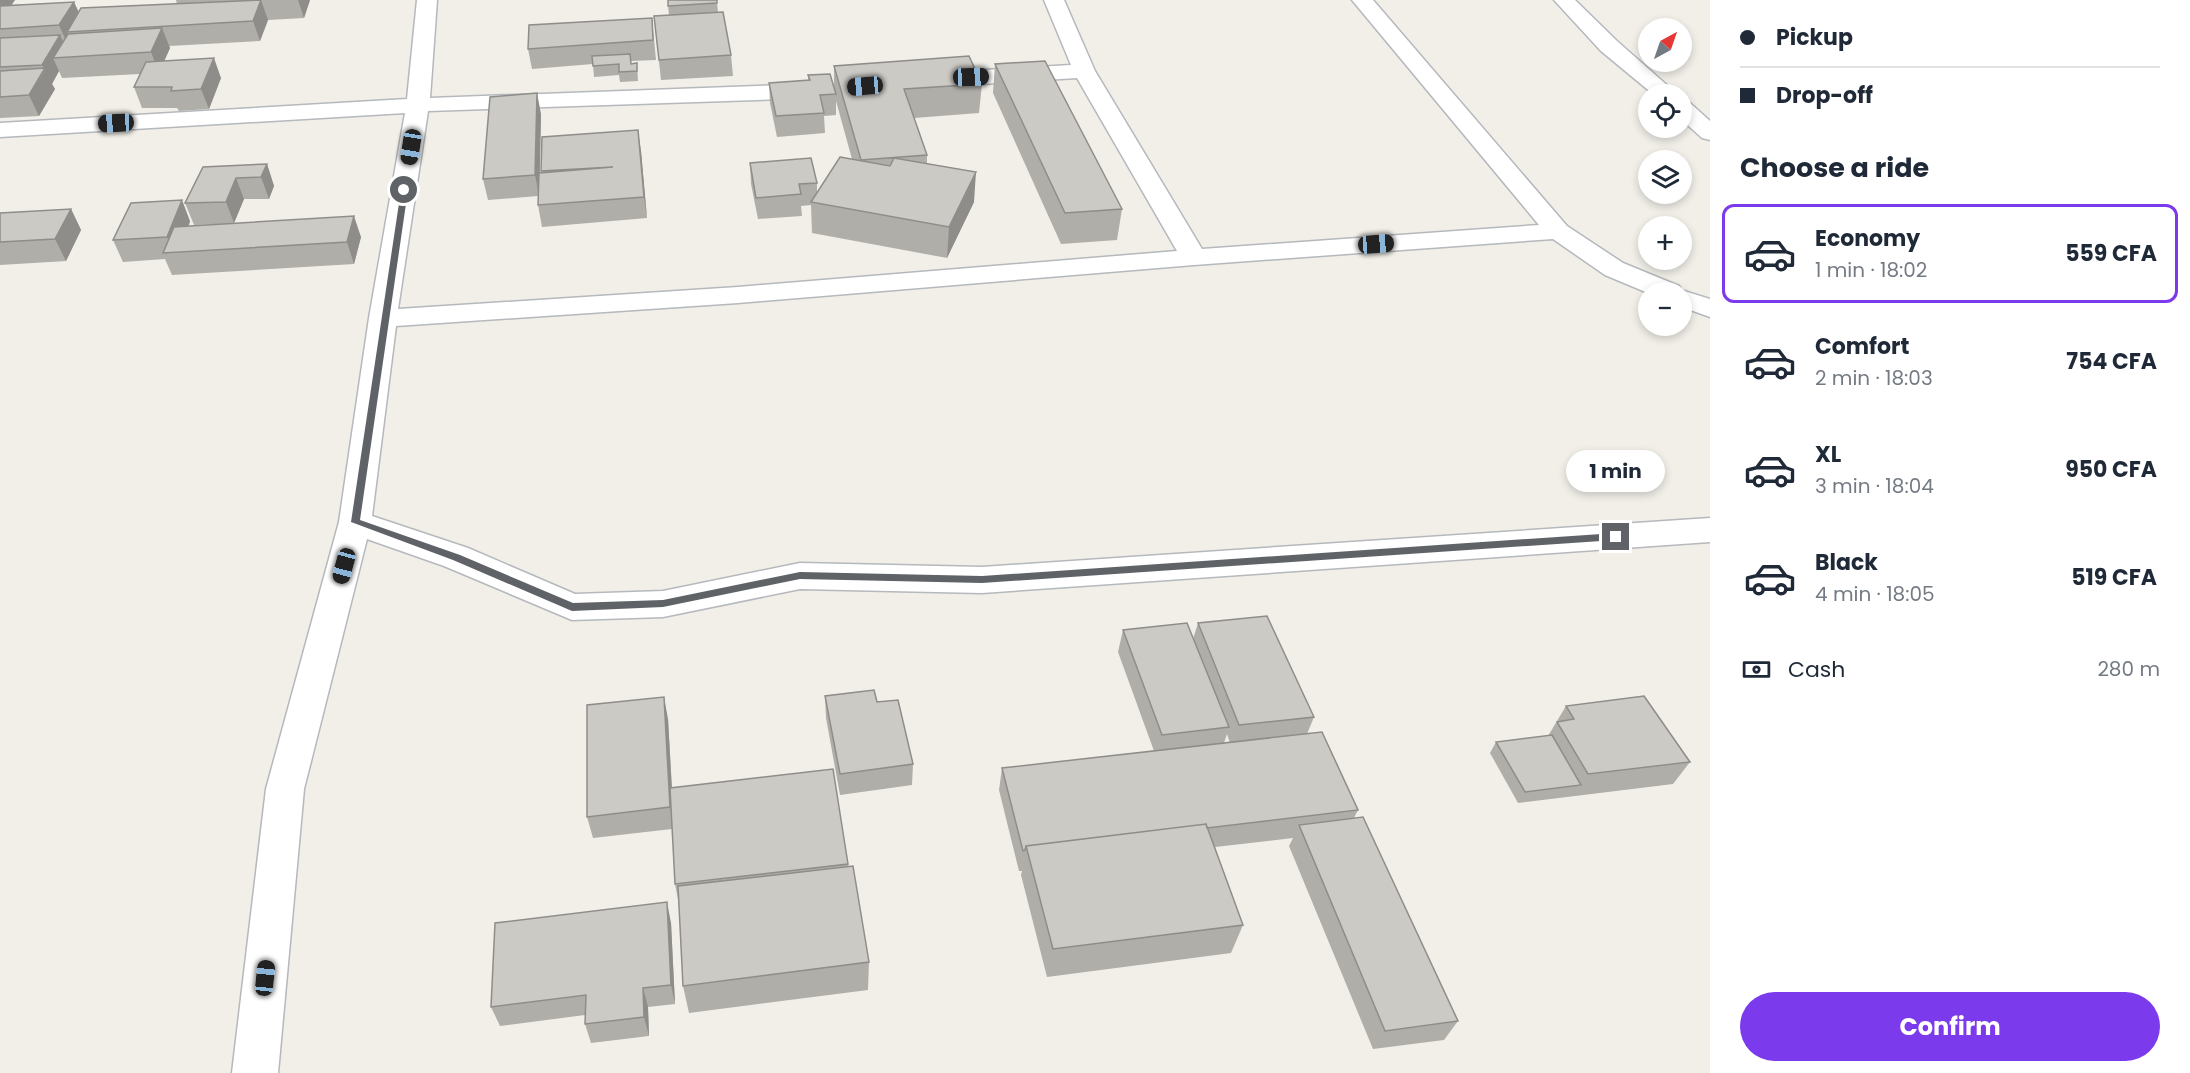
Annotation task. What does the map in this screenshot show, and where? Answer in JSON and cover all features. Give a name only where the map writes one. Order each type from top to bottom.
[{"type":"street","points":[[255,1073],[285,789],[355,522],[383,318],[418,105],[427,0]]},
{"type":"street","points":[[1054,0],[1084,71],[1194,257]]},
{"type":"street","points":[[1362,0],[1558,231],[1614,269],[1645,282]]},
{"type":"street","points":[[1564,0],[1610,46],[1654,84]]},
{"type":"street","points":[[914,82],[1084,71]]},
{"type":"street","points":[[0,130],[418,105],[834,89]]},
{"type":"street","points":[[1692,117],[1710,133]]},
{"type":"street","points":[[383,318],[749,295],[1147,263],[1194,257],[1558,231]]},
{"type":"street","points":[[1692,302],[1710,309]]},
{"type":"street","points":[[355,522],[456,557],[572,607],[663,604],[800,576],[982,580],[1710,530]]},
{"type":"building","points":[[261,0],[253,21],[67,32],[81,8]]},
{"type":"building","points":[[668,0],[717,0],[717,3],[668,6]]},
{"type":"building","points":[[74,2],[59,25],[0,29],[0,6]]},
{"type":"building","points":[[723,12],[731,55],[659,60],[654,16]]},
{"type":"building","points":[[652,18],[653,40],[528,49],[529,25]]},
{"type":"building","points":[[162,28],[151,52],[53,58],[68,34]]},
{"type":"building","points":[[60,35],[42,65],[0,67],[0,38]]},
{"type":"building","points":[[630,54],[631,64],[637,63],[637,71],[619,72],[619,64],[593,66],[592,56]]},
{"type":"building","points":[[969,56],[982,84],[904,89],[927,155],[861,160],[834,66]]},
{"type":"building","points":[[214,58],[201,89],[171,91],[172,87],[134,87],[146,62]]},
{"type":"building","points":[[1045,61],[1122,209],[1065,213],[995,64]]},
{"type":"building","points":[[45,68],[29,95],[0,97],[0,71]]},
{"type":"building","points":[[830,74],[836,94],[820,95],[824,113],[776,116],[769,83],[810,80],[808,75]]},
{"type":"building","points":[[537,93],[535,175],[483,179],[490,97]]},
{"type":"building","points":[[638,130],[644,197],[538,205],[539,173],[613,167],[541,171],[542,137]]},
{"type":"building","points":[[840,157],[890,166],[894,158],[976,172],[949,227],[811,202]]},
{"type":"building","points":[[811,158],[817,183],[799,184],[801,194],[756,198],[750,163]]},
{"type":"building","points":[[267,164],[261,177],[236,178],[226,202],[185,203],[203,167]]},
{"type":"building","points":[[182,200],[167,237],[113,240],[131,203]]},
{"type":"building","points":[[71,209],[55,239],[0,242],[0,213]]},
{"type":"building","points":[[354,216],[347,242],[163,253],[174,227]]},
{"type":"building","points":[[1267,616],[1314,717],[1239,725],[1198,623]]},
{"type":"building","points":[[1187,623],[1229,727],[1162,735],[1123,630]]},
{"type":"building","points":[[874,690],[877,702],[898,700],[913,764],[840,774],[825,696]]},
{"type":"building","points":[[1644,696],[1690,762],[1588,774],[1557,722],[1574,719],[1566,706]]},
{"type":"building","points":[[664,697],[670,807],[587,817],[587,705]]},
{"type":"building","points":[[1322,732],[1358,810],[1207,828],[1206,824],[1026,846],[1023,851],[1002,768]]},
{"type":"building","points":[[1552,735],[1581,785],[1525,792],[1496,742]]},
{"type":"building","points":[[833,769],[848,864],[675,884],[670,788]]},
{"type":"building","points":[[1363,817],[1458,1021],[1385,1031],[1299,825]]},
{"type":"building","points":[[1206,824],[1243,925],[1053,949],[1026,846]]},
{"type":"building","points":[[853,866],[869,962],[683,986],[678,886]]},
{"type":"building","points":[[667,902],[671,985],[643,988],[644,1017],[585,1024],[586,995],[491,1007],[495,923]]},
{"type":"route","points":[[404,190],[383,318],[355,522],[456,557],[572,607],[663,604],[800,576],[982,580],[1616,537]]}]
